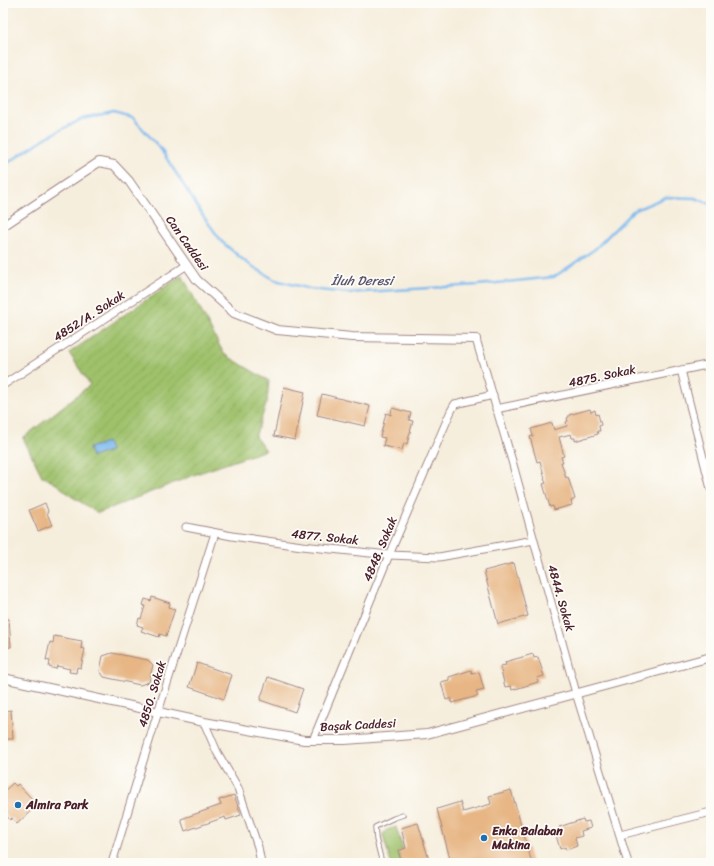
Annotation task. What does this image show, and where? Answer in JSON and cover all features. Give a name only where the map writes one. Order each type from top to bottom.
[{"type":"street","name":"Can Caddesi","points":[[3,226],[99,162],[114,165],[129,181],[197,280],[234,313],[277,330],[352,337],[476,338]]},
{"type":"street","name":"4852/A. Sokak","points":[[3,385],[187,264]]},
{"type":"street","name":"4844. Sokak","points":[[476,338],[576,693],[628,863]]},
{"type":"street","name":"4875. Sokak","points":[[496,409],[711,364]]},
{"type":"street","points":[[681,370],[711,490]]},
{"type":"street","name":"4848. Sokak","points":[[313,740],[447,418],[455,404],[492,395]]},
{"type":"street","name":"4877. Sokak","points":[[186,527],[232,536],[302,546],[389,555],[439,557],[534,540]]},
{"type":"street","name":"4850. Sokak","points":[[112,863],[215,533]]},
{"type":"street","name":"Başak Caddesi","points":[[3,678],[204,722],[304,740],[345,740],[427,734],[711,657]]},
{"type":"street","points":[[204,722],[217,752],[238,788],[258,847],[261,863]]},
{"type":"street","points":[[620,835],[711,812]]},
{"type":"lane","points":[[382,863],[376,839],[375,827],[403,815]]},
{"type":"green space","points":[[182,275],[224,354],[269,381],[267,402],[255,437],[266,450],[199,473],[98,513],[71,496],[58,485],[42,476],[23,438],[90,385],[69,353]]},
{"type":"green space","points":[[396,827],[403,849],[398,851],[402,863],[391,863],[383,836],[386,831]]},
{"type":"water","points":[[107,442],[110,451],[92,457],[89,448]]},
{"type":"building","points":[[284,387],[305,392],[295,440],[274,436]]},
{"type":"building","points":[[322,394],[370,406],[365,426],[317,415]]},
{"type":"building","points":[[392,408],[411,413],[409,420],[413,421],[407,444],[404,443],[402,450],[383,446],[385,438],[380,437],[386,413],[391,415]]},
{"type":"building","points":[[590,409],[591,412],[595,410],[596,415],[598,414],[601,425],[599,426],[600,431],[597,431],[598,434],[575,441],[575,438],[572,438],[571,434],[559,437],[564,456],[561,457],[563,462],[561,462],[566,478],[568,477],[575,499],[571,501],[572,505],[554,510],[553,506],[550,507],[543,484],[546,483],[540,461],[537,462],[530,437],[533,436],[531,429],[552,423],[554,430],[567,426],[566,422],[568,421],[567,418],[569,415]]},
{"type":"building","points":[[45,503],[52,525],[38,531],[29,510]]},
{"type":"building","points":[[514,563],[528,616],[498,624],[484,571]]},
{"type":"building","points":[[152,597],[170,603],[169,607],[175,609],[166,636],[160,634],[159,637],[141,631],[143,627],[137,625],[139,618],[141,619],[145,606],[143,605],[145,599],[151,601]]},
{"type":"building","points":[[9,619],[11,647],[3,648],[3,620]]},
{"type":"building","points":[[54,636],[82,641],[81,648],[85,649],[81,668],[77,667],[76,673],[69,672],[70,669],[57,666],[56,669],[49,667],[50,661],[46,660],[50,642],[53,643]]},
{"type":"building","points":[[112,653],[148,660],[153,665],[149,682],[140,685],[104,677],[100,671],[103,656]]},
{"type":"building","points":[[533,654],[534,658],[538,657],[544,676],[537,678],[538,682],[512,690],[511,686],[505,687],[500,666],[506,665],[505,662]]},
{"type":"building","points":[[197,663],[232,675],[224,699],[189,687]]},
{"type":"building","points":[[471,670],[472,674],[479,672],[484,690],[476,692],[478,696],[452,703],[451,698],[446,700],[441,682],[449,680],[449,677]]},
{"type":"building","points":[[268,677],[303,689],[295,712],[260,700]]},
{"type":"building","points":[[11,710],[13,739],[3,739],[3,711]]},
{"type":"building","name":"Almira Park","points":[[13,783],[16,786],[18,784],[33,800],[31,802],[35,807],[17,824],[12,818],[10,820],[3,812],[3,792]]},
{"type":"building","name":"Enka Balaban Makina","points":[[511,790],[532,863],[451,863],[437,809],[460,802],[463,812],[491,804],[489,796]]},
{"type":"building","points":[[234,795],[241,815],[226,820],[225,817],[185,831],[181,819],[221,805],[219,800]]},
{"type":"building","points":[[583,819],[584,822],[589,821],[591,828],[581,831],[582,836],[575,838],[577,846],[566,850],[565,847],[560,849],[555,832],[560,831],[559,827]]},
{"type":"building","points":[[418,823],[430,863],[402,863],[398,851],[406,848],[401,828]]},
{"type":"waterway","name":"İluh Deresi","points":[[3,166],[47,137],[82,119],[114,113],[133,118],[160,148],[204,217],[222,242],[247,263],[275,280],[310,289],[348,293],[478,285],[554,277],[595,249],[633,211],[666,197],[695,198],[711,204]]},
{"type":"place","name":"Almira Park","points":[[18,805]]},
{"type":"place","name":"Enka Balaban Makina","points":[[484,838]]}]
